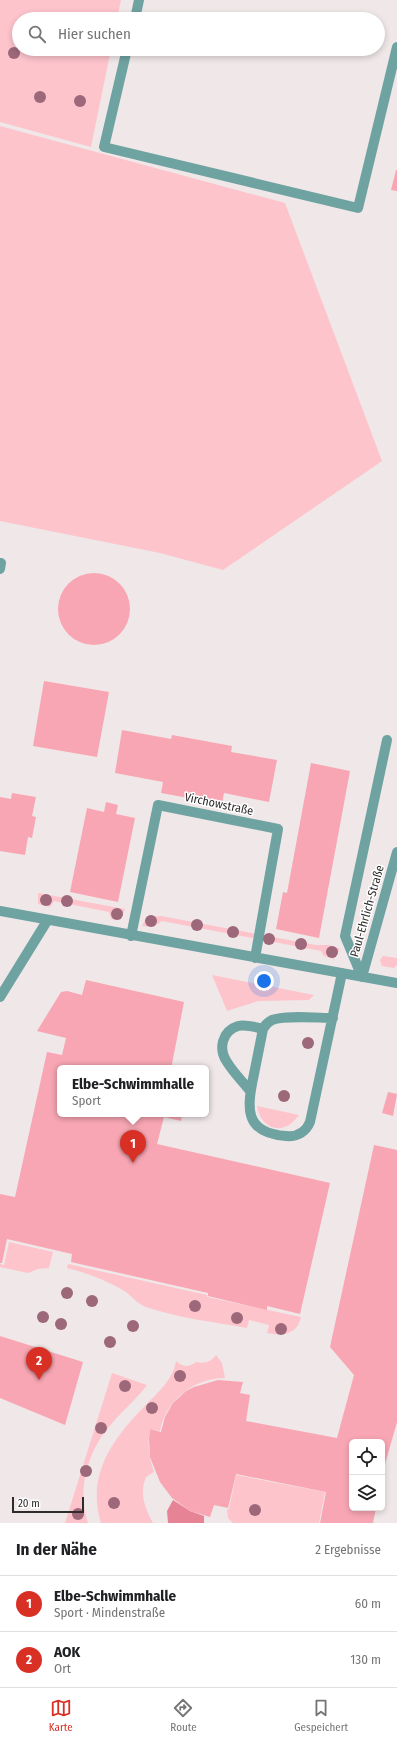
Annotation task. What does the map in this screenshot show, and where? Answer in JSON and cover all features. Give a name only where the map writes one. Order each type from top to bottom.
[{"type":"street","points":[[136,12],[139,0]]},
{"type":"street","points":[[126,56],[104,147],[358,208],[397,47]]},
{"type":"street","points":[[362,977],[345,936],[387,740]]},
{"type":"street","name":"Virchowstraße","points":[[131,936],[158,805],[278,829],[255,958]]},
{"type":"street","name":"Paul-Ehrlich-Straße","points":[[362,977],[397,852]]},
{"type":"street","points":[[0,911],[47,921],[397,983]]},
{"type":"street","points":[[0,997],[47,921]]},
{"type":"street","points":[[333,1018],[274,1020],[268,1023],[263,1029],[249,1102],[250,1115],[253,1122],[260,1129],[268,1133],[288,1136],[305,1131],[310,1122],[333,1018],[342,973]]},
{"type":"street","points":[[250,1091],[227,1063],[223,1053],[222,1042],[230,1031],[238,1026],[263,1029]]},
{"type":"shaded area","points":[[0,0],[121,0],[118,12],[12,12],[12,56],[110,56],[91,147],[0,122]]},
{"type":"shaded area","points":[[0,126],[285,203],[382,461],[223,570],[160,553],[0,521]]},
{"type":"shaded area","points":[[38,893],[125,909],[120,920],[111,919],[109,912],[54,901],[50,907],[38,904]]},
{"type":"shaded area","points":[[161,916],[316,945],[329,945],[340,949],[334,959],[324,956],[321,951],[162,921],[153,927],[142,926],[147,917]]},
{"type":"shaded area","points":[[383,956],[397,958],[397,965],[394,968],[382,966],[380,960]]},
{"type":"shaded area","points":[[212,975],[314,995],[309,1000],[258,1001],[227,1011]]},
{"type":"shaded area","points":[[257,1106],[299,1115],[287,1126],[274,1128],[263,1121]]},
{"type":"shaded area","points":[[9,1242],[53,1252],[49,1268],[38,1269],[28,1273],[0,1267],[0,1264],[4,1265]]},
{"type":"shaded area","points":[[68,1264],[207,1295],[207,1297],[301,1317],[299,1323],[293,1331],[279,1334],[267,1333],[269,1325],[249,1320],[247,1328],[171,1314],[143,1306],[126,1292],[112,1284],[83,1272],[67,1268]]},
{"type":"shaded area","points":[[216,1355],[222,1363],[225,1378],[203,1382],[183,1393],[168,1410],[160,1431],[150,1429],[149,1451],[154,1472],[146,1477],[143,1495],[145,1506],[153,1523],[101,1523],[97,1506],[97,1489],[105,1458],[113,1444],[133,1418],[160,1391],[172,1374],[176,1361],[183,1366],[188,1366],[196,1362],[207,1362]]},
{"type":"shaded area","points":[[112,1373],[147,1385],[108,1428],[94,1449],[86,1473],[84,1486],[85,1511],[88,1523],[65,1523]]},
{"type":"shaded area","points":[[236,1475],[325,1492],[319,1523],[233,1523],[228,1518],[227,1510],[229,1509]]},
{"type":"shaded area","points":[[173,1500],[190,1511],[204,1516],[204,1523],[168,1523],[167,1511]]},
{"type":"building","points":[[397,170],[397,191],[391,190]]},
{"type":"building","points":[[87,573],[101,573],[108,575],[120,583],[128,595],[130,609],[128,623],[120,635],[108,643],[101,645],[87,645],[80,643],[68,635],[60,623],[58,616],[58,602],[60,595],[68,583],[80,575]]},
{"type":"building","points":[[44,681],[109,692],[97,757],[33,746]]},
{"type":"building","points":[[122,730],[171,739],[172,735],[232,746],[231,752],[277,760],[269,802],[224,793],[222,804],[161,793],[163,782],[115,773]]},
{"type":"building","points":[[311,763],[350,771],[319,938],[276,929],[283,892],[287,893]]},
{"type":"building","points":[[12,793],[36,797],[32,816],[36,817],[32,838],[28,837],[25,855],[0,851],[0,797],[11,799]]},
{"type":"building","points":[[106,802],[118,805],[116,814],[135,818],[118,902],[70,892],[87,808],[104,812]]},
{"type":"building","points":[[86,980],[184,1002],[172,1065],[57,1065],[57,1117],[164,1117],[157,1144],[330,1183],[300,1314],[267,1306],[267,1310],[208,1296],[208,1293],[71,1262],[72,1254],[7,1239],[2,1263],[0,1263],[0,1194],[15,1197],[47,1052],[62,1055],[66,1038],[37,1031],[61,992],[67,991],[82,995]]},
{"type":"building","points":[[388,1092],[397,1094],[393,1116],[382,1113]]},
{"type":"building","points":[[164,1117],[182,1117],[181,1121]]},
{"type":"building","points":[[374,1145],[397,1150],[397,1422],[385,1464],[385,1439],[349,1439],[349,1511],[375,1511],[373,1523],[320,1523],[326,1492],[236,1474],[228,1508],[214,1505],[210,1517],[190,1511],[172,1498],[160,1482],[150,1457],[150,1429],[161,1432],[165,1417],[173,1403],[186,1391],[194,1387],[218,1380],[243,1382],[240,1393],[250,1395],[246,1421],[337,1438],[354,1375],[330,1347]]},
{"type":"building","points":[[0,1336],[83,1362],[65,1425],[0,1398]]},
{"type":"place","name":"Elbe-Schwimmhalle","points":[[133,1163]]},
{"type":"place","name":"AOK","points":[[39,1380]]}]
